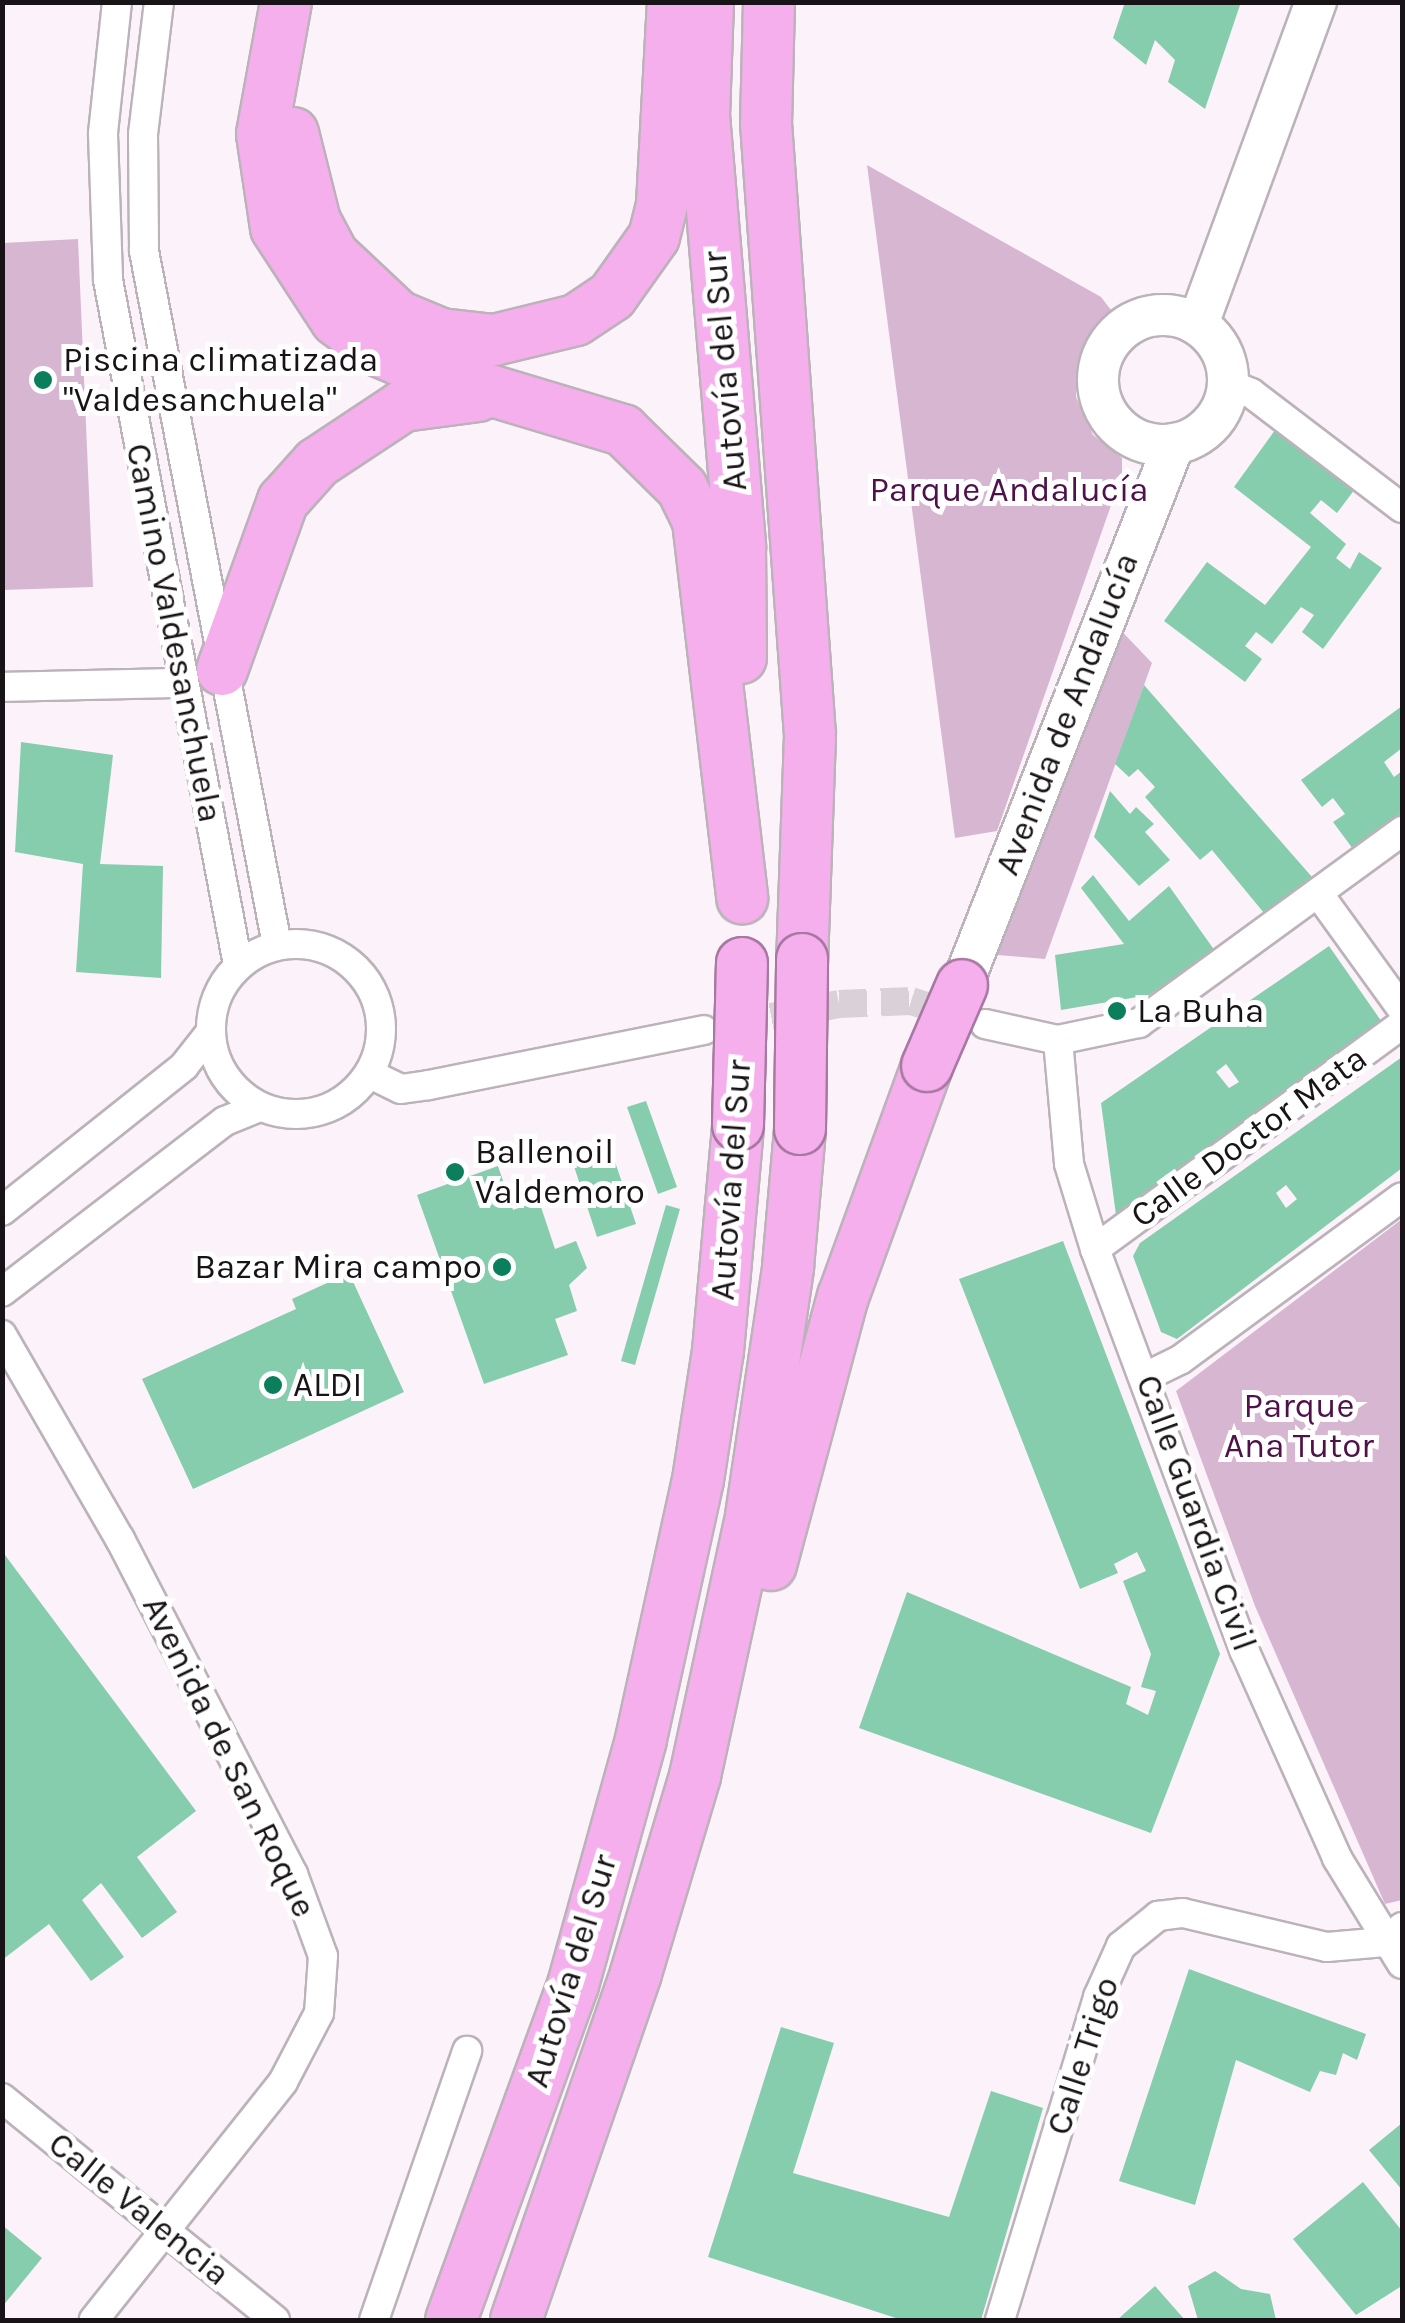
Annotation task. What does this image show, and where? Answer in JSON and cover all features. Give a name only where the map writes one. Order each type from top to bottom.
[{"type":"highway","points":[[286,2],[262,134],[276,228],[302,276],[336,320],[374,349],[508,398],[623,430],[682,488],[698,521],[742,898]]},
{"type":"highway","points":[[296,2],[290,110],[295,161],[333,255],[398,316],[441,334],[494,340],[576,320],[612,296],[654,237],[662,204],[673,2]]},
{"type":"highway","name":"Autovía del Sur","points":[[451,2320],[573,1986],[641,1739],[698,1480],[718,1351],[738,1125],[742,963],[740,548],[704,115],[708,2]]},
{"type":"highway","name":"Autovía del Sur","points":[[516,2320],[636,1973],[695,1776],[751,1516],[788,1267],[800,1129],[810,735],[766,123],[768,2]]},
{"type":"highway","points":[[203,676],[283,501],[317,463],[403,406],[458,395],[508,398]]},
{"type":"highway","points":[[695,1776],[740,1680],[844,1297],[927,1066],[974,1004]]},
{"type":"highway","points":[[421,2320],[506,2097],[573,1986]]},
{"type":"street","name":"Camino Valdesanchuela","points":[[118,2],[103,134],[108,280],[203,676],[277,945]]},
{"type":"street","name":"Camino Valdesanchuela","points":[[159,2],[143,134],[144,251],[203,676],[238,965]]},
{"type":"street","points":[[1198,324],[1316,2]]},
{"type":"street","points":[[1154,315],[1198,324],[1224,353],[1228,384],[1218,416],[1200,434],[1174,444],[1133,438],[1115,424],[1098,391],[1099,368],[1124,327],[1154,315]]},
{"type":"street","points":[[1228,384],[1250,392],[1402,508]]},
{"type":"street","name":"Avenida de Andalucía","points":[[974,1004],[1174,444]]},
{"type":"street","points":[[2,687],[203,676]]},
{"type":"street","points":[[974,1004],[1058,1040],[1139,1023],[1402,832]]},
{"type":"street","points":[[1318,894],[1402,1010]]},
{"type":"street","points":[[2,1211],[184,1066],[210,1033],[222,984],[238,965],[277,945],[333,952],[365,980],[382,1019],[370,1074],[332,1107],[308,1114],[259,1107],[225,1121],[2,1292]]},
{"type":"street","name":"Calle Doctor Mata","points":[[1095,1249],[1402,1024]]},
{"type":"street","points":[[370,1074],[400,1089],[429,1086],[704,1030]]},
{"type":"street","points":[[210,1033],[224,1076],[259,1107]]},
{"type":"street","name":"Calle Guardia Civil","points":[[1058,1040],[1068,1164],[1095,1249],[1147,1376],[1245,1652],[1337,1858],[1397,1944]]},
{"type":"street","points":[[1147,1376],[1180,1360],[1402,1198]]},
{"type":"street","name":"Avenida de San Roque","points":[[2,1335],[120,1539],[284,1857],[323,1956],[319,2013],[283,2082],[94,2320]]},
{"type":"street","name":"Calle Trigo","points":[[1000,2320],[1098,1997],[1121,1946],[1158,1916],[1183,1913],[1327,1947],[1397,1944]]},
{"type":"street","points":[[374,2320],[468,2052]]},
{"type":"street","name":"Calle Valencia","points":[[2,2098],[167,2228],[275,2320]]},
{"type":"green space","name":"Parque Andalucía","points":[[867,165],[1101,297],[1111,310],[1079,361],[1076,397],[1093,435],[1122,458],[1122,474],[997,831],[955,838]]},
{"type":"green space","name":"Piscina climatizada \"Valdesanchuela\"","points":[[78,239],[93,587],[3,590],[3,243]]},
{"type":"green space","points":[[1111,620],[1152,663],[1045,959],[987,954]]},
{"type":"green space","name":"Parque Ana Tutor","points":[[1402,1219],[1402,1900],[1385,1904],[1255,1606],[1176,1391]]},
{"type":"building","points":[[1125,2],[1241,2],[1205,109],[1168,82],[1175,60],[1155,40],[1146,65],[1113,38]]},
{"type":"building","points":[[1275,430],[1355,489],[1337,513],[1321,500],[1310,513],[1346,544],[1336,558],[1350,569],[1359,552],[1382,568],[1323,649],[1302,632],[1314,615],[1301,607],[1272,644],[1256,632],[1245,646],[1262,659],[1245,682],[1164,621],[1207,562],[1265,605],[1311,547],[1234,487]]},
{"type":"building","points":[[1144,685],[1312,877],[1264,913],[1212,850],[1200,860],[1145,797],[1155,787],[1138,769],[1129,777],[1115,764]]},
{"type":"building","points":[[1402,706],[1402,748],[1384,762],[1394,777],[1402,771],[1402,813],[1353,849],[1333,822],[1345,814],[1333,798],[1322,807],[1301,780]]},
{"type":"building","points":[[21,742],[113,755],[100,864],[163,866],[161,978],[76,972],[83,864],[15,852]]},
{"type":"building","points":[[1110,791],[1130,814],[1136,807],[1154,824],[1145,832],[1170,860],[1139,886],[1094,837]]},
{"type":"building","points":[[1093,875],[1129,921],[1169,886],[1215,951],[1149,995],[1061,1010],[1055,955],[1124,944],[1081,888]]},
{"type":"building","points":[[1329,946],[1384,1025],[1116,1215],[1101,1103]],"holes":[[[1226,1064],[1239,1082],[1229,1088],[1216,1072]]]},
{"type":"building","points":[[1402,1057],[1402,1168],[1177,1339],[1161,1332],[1133,1256],[1140,1243]],"holes":[[[1286,1185],[1297,1199],[1286,1208],[1276,1193]]]},
{"type":"building","points":[[646,1101],[677,1187],[658,1194],[627,1107]]},
{"type":"building","points":[[608,1141],[636,1224],[597,1237],[570,1154]]},
{"type":"building","name":"Bazar Mira campo","points":[[498,1166],[513,1210],[539,1201],[555,1249],[576,1241],[587,1268],[569,1285],[577,1311],[555,1319],[568,1355],[484,1384],[417,1195]]},
{"type":"building","points":[[666,1205],[680,1209],[635,1365],[621,1361]]},
{"type":"building","points":[[1063,1241],[1220,1654],[1151,1833],[859,1728],[907,1592],[1131,1687],[1126,1704],[1148,1715],[1156,1691],[1141,1687],[1151,1654],[1123,1581],[1146,1571],[1137,1552],[1114,1564],[1118,1573],[1080,1589],[959,1279]]},
{"type":"building","name":"ALDI","points":[[349,1273],[404,1392],[193,1489],[142,1379],[296,1309],[292,1299]]},
{"type":"building","points":[[2,1551],[196,1811],[137,1857],[177,1912],[142,1938],[101,1883],[82,1900],[124,1957],[91,1981],[49,1924],[2,1960]]},
{"type":"building","points":[[1189,1969],[1366,2034],[1357,2060],[1343,2053],[1336,2075],[1320,2071],[1310,2092],[1236,2060],[1195,2205],[1119,2181]]},
{"type":"building","points":[[781,2027],[834,2043],[793,2173],[949,2217],[991,2091],[1043,2108],[981,2320],[902,2320],[708,2257]]},
{"type":"building","points":[[1402,2123],[1402,2190],[1369,2150]]},
{"type":"building","points":[[1363,2182],[1402,2231],[1402,2277],[1400,2287],[1356,2315],[1293,2239]]},
{"type":"building","points":[[2,2225],[42,2258],[2,2307]]},
{"type":"building","points":[[1215,2271],[1241,2289],[1270,2294],[1276,2320],[1198,2320],[1188,2286]]},
{"type":"building","points":[[1155,2286],[1185,2320],[1117,2320]]},
{"type":"tunnel","points":[[730,1025],[839,1004],[911,1001],[958,1016]]},
{"type":"place","name":"Piscina climatizada \"Valdesanchuela\"","points":[[43,380]]},
{"type":"place","name":"La Buha","points":[[1117,1011]]},
{"type":"place","name":"Ballenoil Valdemoro","points":[[455,1172]]},
{"type":"place","name":"Bazar Mira campo","points":[[502,1267]]},
{"type":"place","name":"ALDI","points":[[273,1385]]}]
